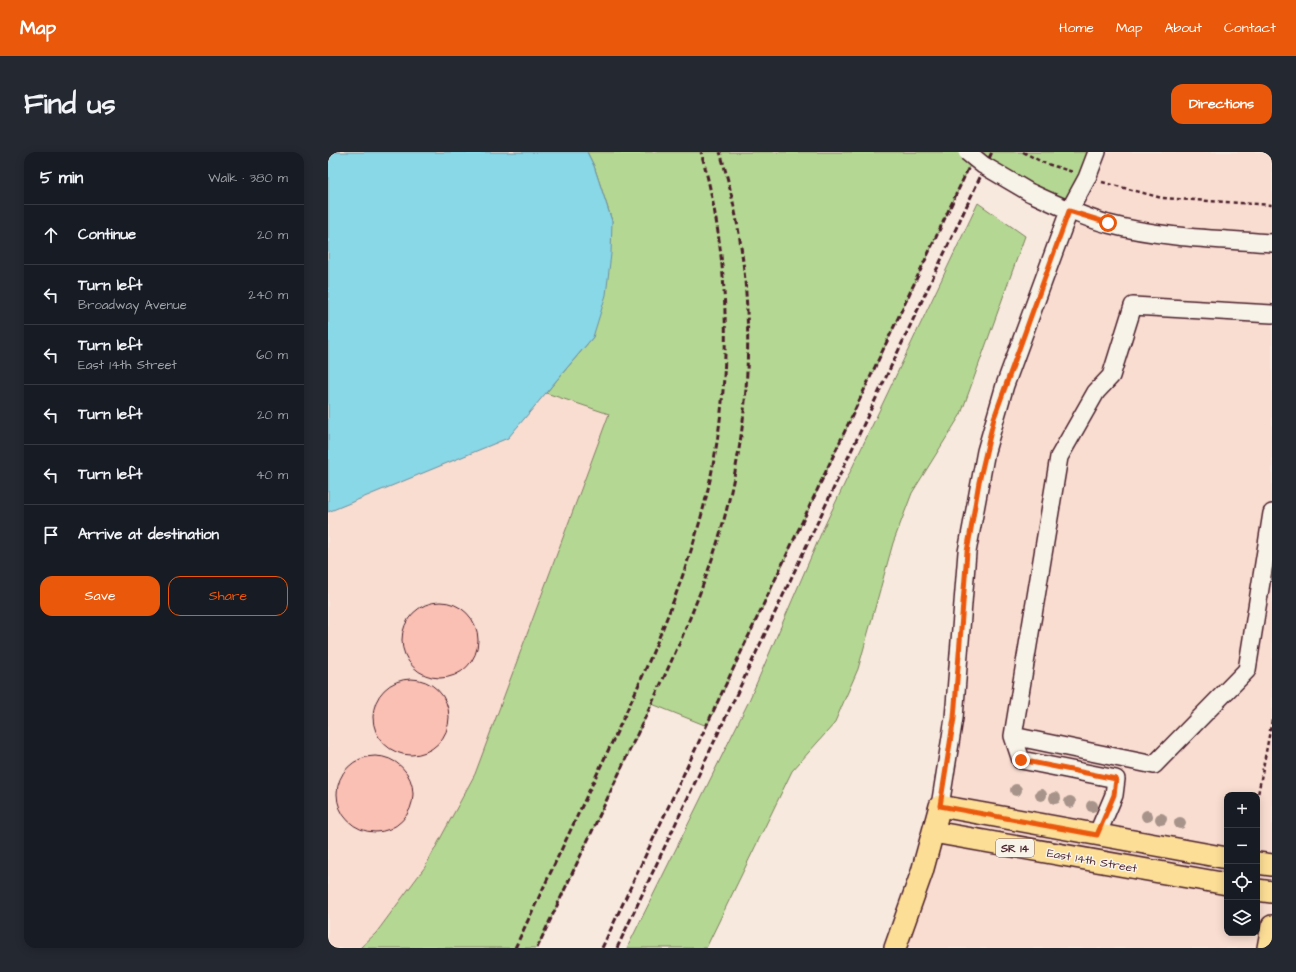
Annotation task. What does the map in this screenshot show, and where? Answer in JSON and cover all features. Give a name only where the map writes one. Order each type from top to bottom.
[{"type":"main road","points":[[895,948],[922,872],[940,806]]},
{"type":"main road","name":"SR 14","points":[[940,806],[1224,857]]},
{"type":"main road","name":"East 14th Street","points":[[933,832],[1224,883]]},
{"type":"main road","points":[[1260,863],[1272,865]]},
{"type":"main road","points":[[1260,890],[1272,892]]},
{"type":"main road","points":[[1268,948],[1272,926]]},
{"type":"street","points":[[967,152],[983,164],[1029,192],[1069,211],[1108,223],[1156,233],[1272,242]]},
{"type":"street","points":[[940,806],[954,718],[966,559],[979,482],[994,418],[1069,211],[1088,178],[1098,152]]},
{"type":"street","points":[[1097,835],[1114,795],[1116,779],[1021,760],[1013,736],[1059,457],[1096,392],[1111,376],[1132,306],[1272,314]]},
{"type":"street","points":[[1013,736],[1154,765],[1247,670],[1272,513]]},
{"type":"path","points":[[1023,152],[1044,163],[1088,178],[1162,198],[1272,205]]},
{"type":"path","points":[[1258,792],[1272,720]]},
{"type":"shaded area","points":[[1097,152],[1272,152],[1272,926],[1268,948],[895,948],[933,832],[979,482]]},
{"type":"shaded area","points":[[328,348],[546,393],[609,414],[475,774],[425,867],[376,933],[360,948],[328,948]]},
{"type":"green space","points":[[587,152],[1097,152],[1069,211],[971,163],[707,726],[652,704],[537,948],[360,948],[376,933],[425,867],[475,774],[609,414],[546,393],[593,337],[612,221],[594,166]]},
{"type":"green space","points":[[978,203],[1025,236],[961,414],[912,493],[893,543],[858,669],[834,724],[792,771],[706,948],[627,948],[748,703],[823,529]]},
{"type":"water","points":[[328,152],[587,152],[594,166],[612,221],[611,254],[606,295],[593,337],[508,438],[328,512]]},
{"type":"building","points":[[440,602],[454,605],[467,613],[475,626],[478,640],[475,654],[467,667],[454,675],[440,678],[426,675],[413,667],[405,654],[402,640],[405,626],[413,613],[426,605]]},
{"type":"building","points":[[411,679],[425,682],[438,690],[446,703],[449,717],[446,731],[438,744],[425,752],[411,755],[397,752],[384,744],[376,731],[373,717],[376,703],[384,690],[397,682]]},
{"type":"building","points":[[375,756],[389,759],[402,767],[410,780],[413,794],[410,808],[402,821],[389,829],[375,832],[361,829],[348,821],[340,808],[337,794],[340,780],[348,767],[361,759]]},
{"type":"railway","points":[[515,948],[656,646],[688,560],[709,485],[718,438],[723,390],[725,342],[724,294],[720,246],[712,198],[701,152]]},
{"type":"railway","points":[[537,948],[688,623],[716,547],[729,499],[739,449],[745,400],[748,350],[746,299],[741,250],[733,200],[720,152]]},
{"type":"railway","points":[[602,948],[976,152]]},
{"type":"railway","points":[[617,948],[992,152]]},
{"type":"route","points":[[1021,760],[1116,779],[1114,795],[1097,835],[940,806],[950,755],[954,718],[958,678],[962,597],[967,552],[979,482],[994,418],[1069,211],[1108,223]]}]
